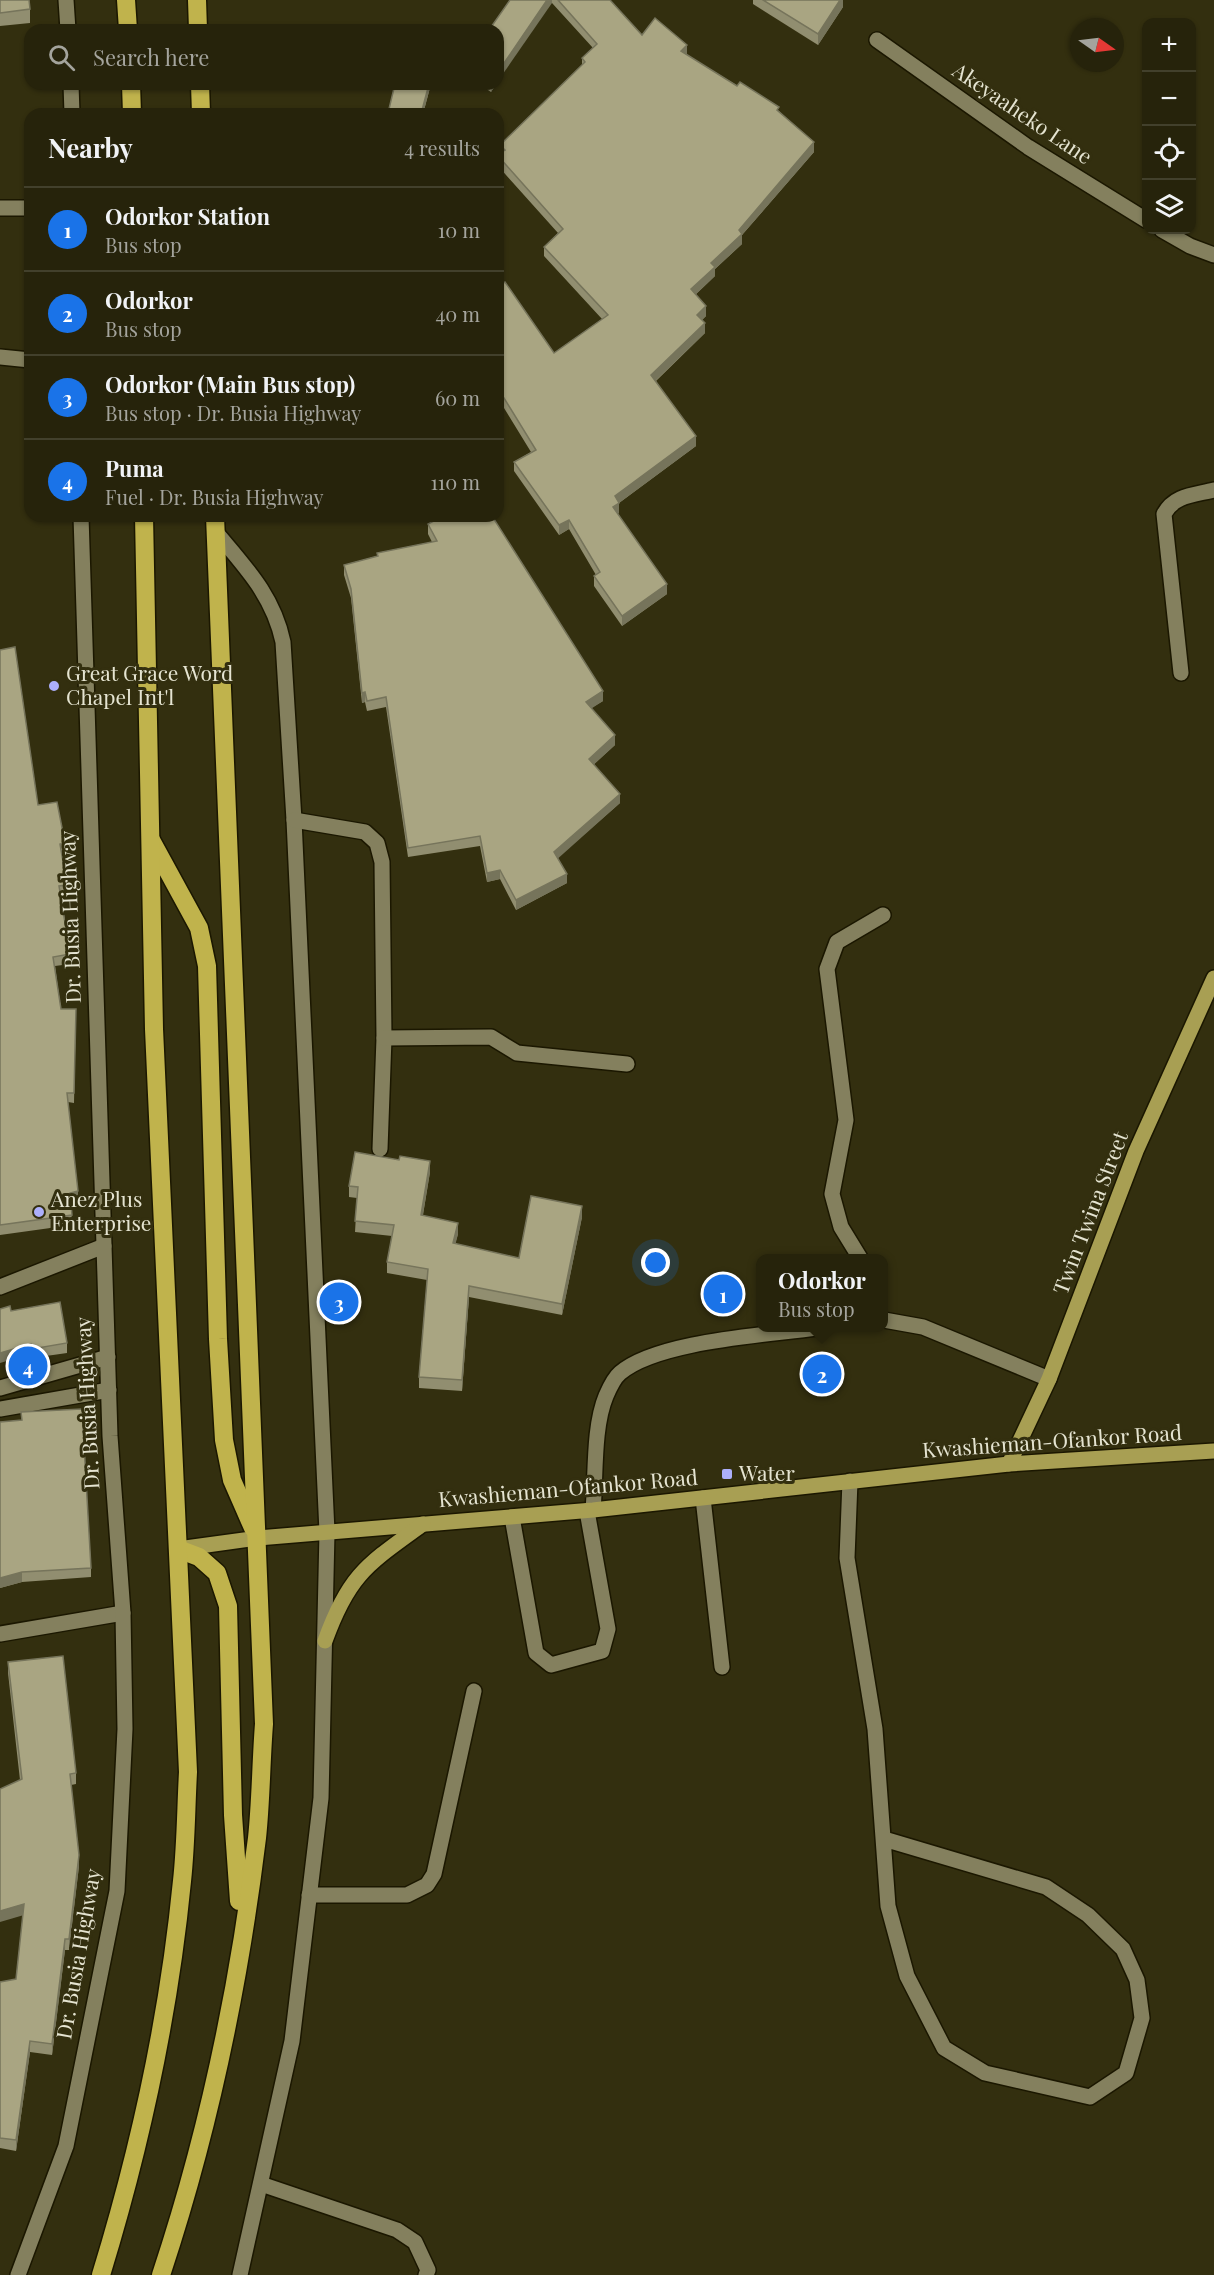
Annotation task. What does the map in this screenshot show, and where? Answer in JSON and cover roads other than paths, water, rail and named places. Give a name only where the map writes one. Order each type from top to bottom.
[{"type":"highway","points":[[126,0],[128,24]]},
{"type":"highway","points":[[197,0],[198,24]]},
{"type":"highway","points":[[125,108],[130,90]]},
{"type":"highway","points":[[132,90],[132,108]]},
{"type":"highway","points":[[200,90],[201,108]]},
{"type":"highway","points":[[101,2275],[121,2208],[167,1994],[182,1880],[188,1772],[154,1029],[144,522]]},
{"type":"highway","points":[[161,2275],[201,2140],[242,1935],[257,1837],[264,1724],[215,524]]},
{"type":"highway","points":[[150,837],[199,928],[207,966],[218,1339],[224,1440],[232,1480],[258,1538]]},
{"type":"highway","points":[[178,1549],[199,1557],[217,1573],[228,1606],[233,1815],[242,1935]]},
{"type":"main road","name":"Twin Twina Street","points":[[1009,1464],[1049,1379],[1136,1151],[1214,978]]},
{"type":"main road","name":"Kwashieman-Ofankor Road","points":[[178,1549],[258,1538],[590,1511],[1009,1464],[1214,1451]]},
{"type":"main road","points":[[325,1641],[346,1590],[367,1565],[423,1524]]},
{"type":"street","points":[[66,0],[68,24]]},
{"type":"street","name":"Akeyaaheko Lane","points":[[877,40],[1028,147],[1142,218]]},
{"type":"street","points":[[71,90],[72,108]]},
{"type":"street","points":[[0,208],[24,208]]},
{"type":"street","points":[[1169,234],[1190,246],[1214,255]]},
{"type":"street","points":[[0,357],[24,359]]},
{"type":"street","points":[[1181,673],[1164,514],[1169,505],[1179,498],[1214,490]]},
{"type":"street","name":"Dr. Busia Highway","points":[[18,2275],[66,2146],[117,1891],[125,1729],[123,1612],[109,1390],[81,522]]},
{"type":"street","points":[[215,524],[265,593],[278,617],[283,642],[294,820],[327,1532],[321,1798],[292,2041],[240,2275]]},
{"type":"street","points":[[294,820],[365,832],[376,843],[382,862],[384,1038],[380,1149]]},
{"type":"street","points":[[857,1254],[840,1227],[832,1194],[846,1120],[827,969],[837,942],[883,915]]},
{"type":"street","points":[[384,1038],[491,1037],[517,1053],[627,1064]]},
{"type":"street","points":[[0,1287],[104,1246]]},
{"type":"street","points":[[888,1321],[923,1327],[1049,1379]]},
{"type":"street","points":[[512,1517],[536,1653],[551,1665],[602,1651],[609,1629],[590,1511],[600,1422],[606,1397],[618,1374],[637,1361],[668,1351],[790,1332]]},
{"type":"street","points":[[0,1388],[108,1357]]},
{"type":"street","points":[[0,1409],[109,1390]]},
{"type":"street","points":[[850,1481],[847,1558],[875,1729],[888,1906],[907,1976],[944,2048],[985,2073],[1090,2097],[1126,2073],[1142,2018],[1137,1980],[1123,1948],[1088,1915],[1046,1887],[884,1839]]},
{"type":"street","points":[[703,1498],[722,1667]]},
{"type":"street","points":[[0,1634],[123,1612]]},
{"type":"street","points":[[309,1895],[407,1895],[427,1885],[435,1874],[474,1691]]},
{"type":"street","points":[[261,2184],[397,2230],[415,2242],[428,2270],[426,2275]]},
{"type":"place","name":"Great Grace Word Chapel Int'l","points":[[54,686]]},
{"type":"place","name":"Anez Plus Enterprise","points":[[39,1212]]},
{"type":"place","name":"Odorkor Station","points":[[723,1294]]},
{"type":"place","name":"Odorkor (Main Bus stop)","points":[[339,1302]]},
{"type":"place","name":"Puma","points":[[28,1366]]},
{"type":"place","name":"Odorkor","points":[[822,1374]]},
{"type":"place","name":"Water","points":[[727,1474]]}]
